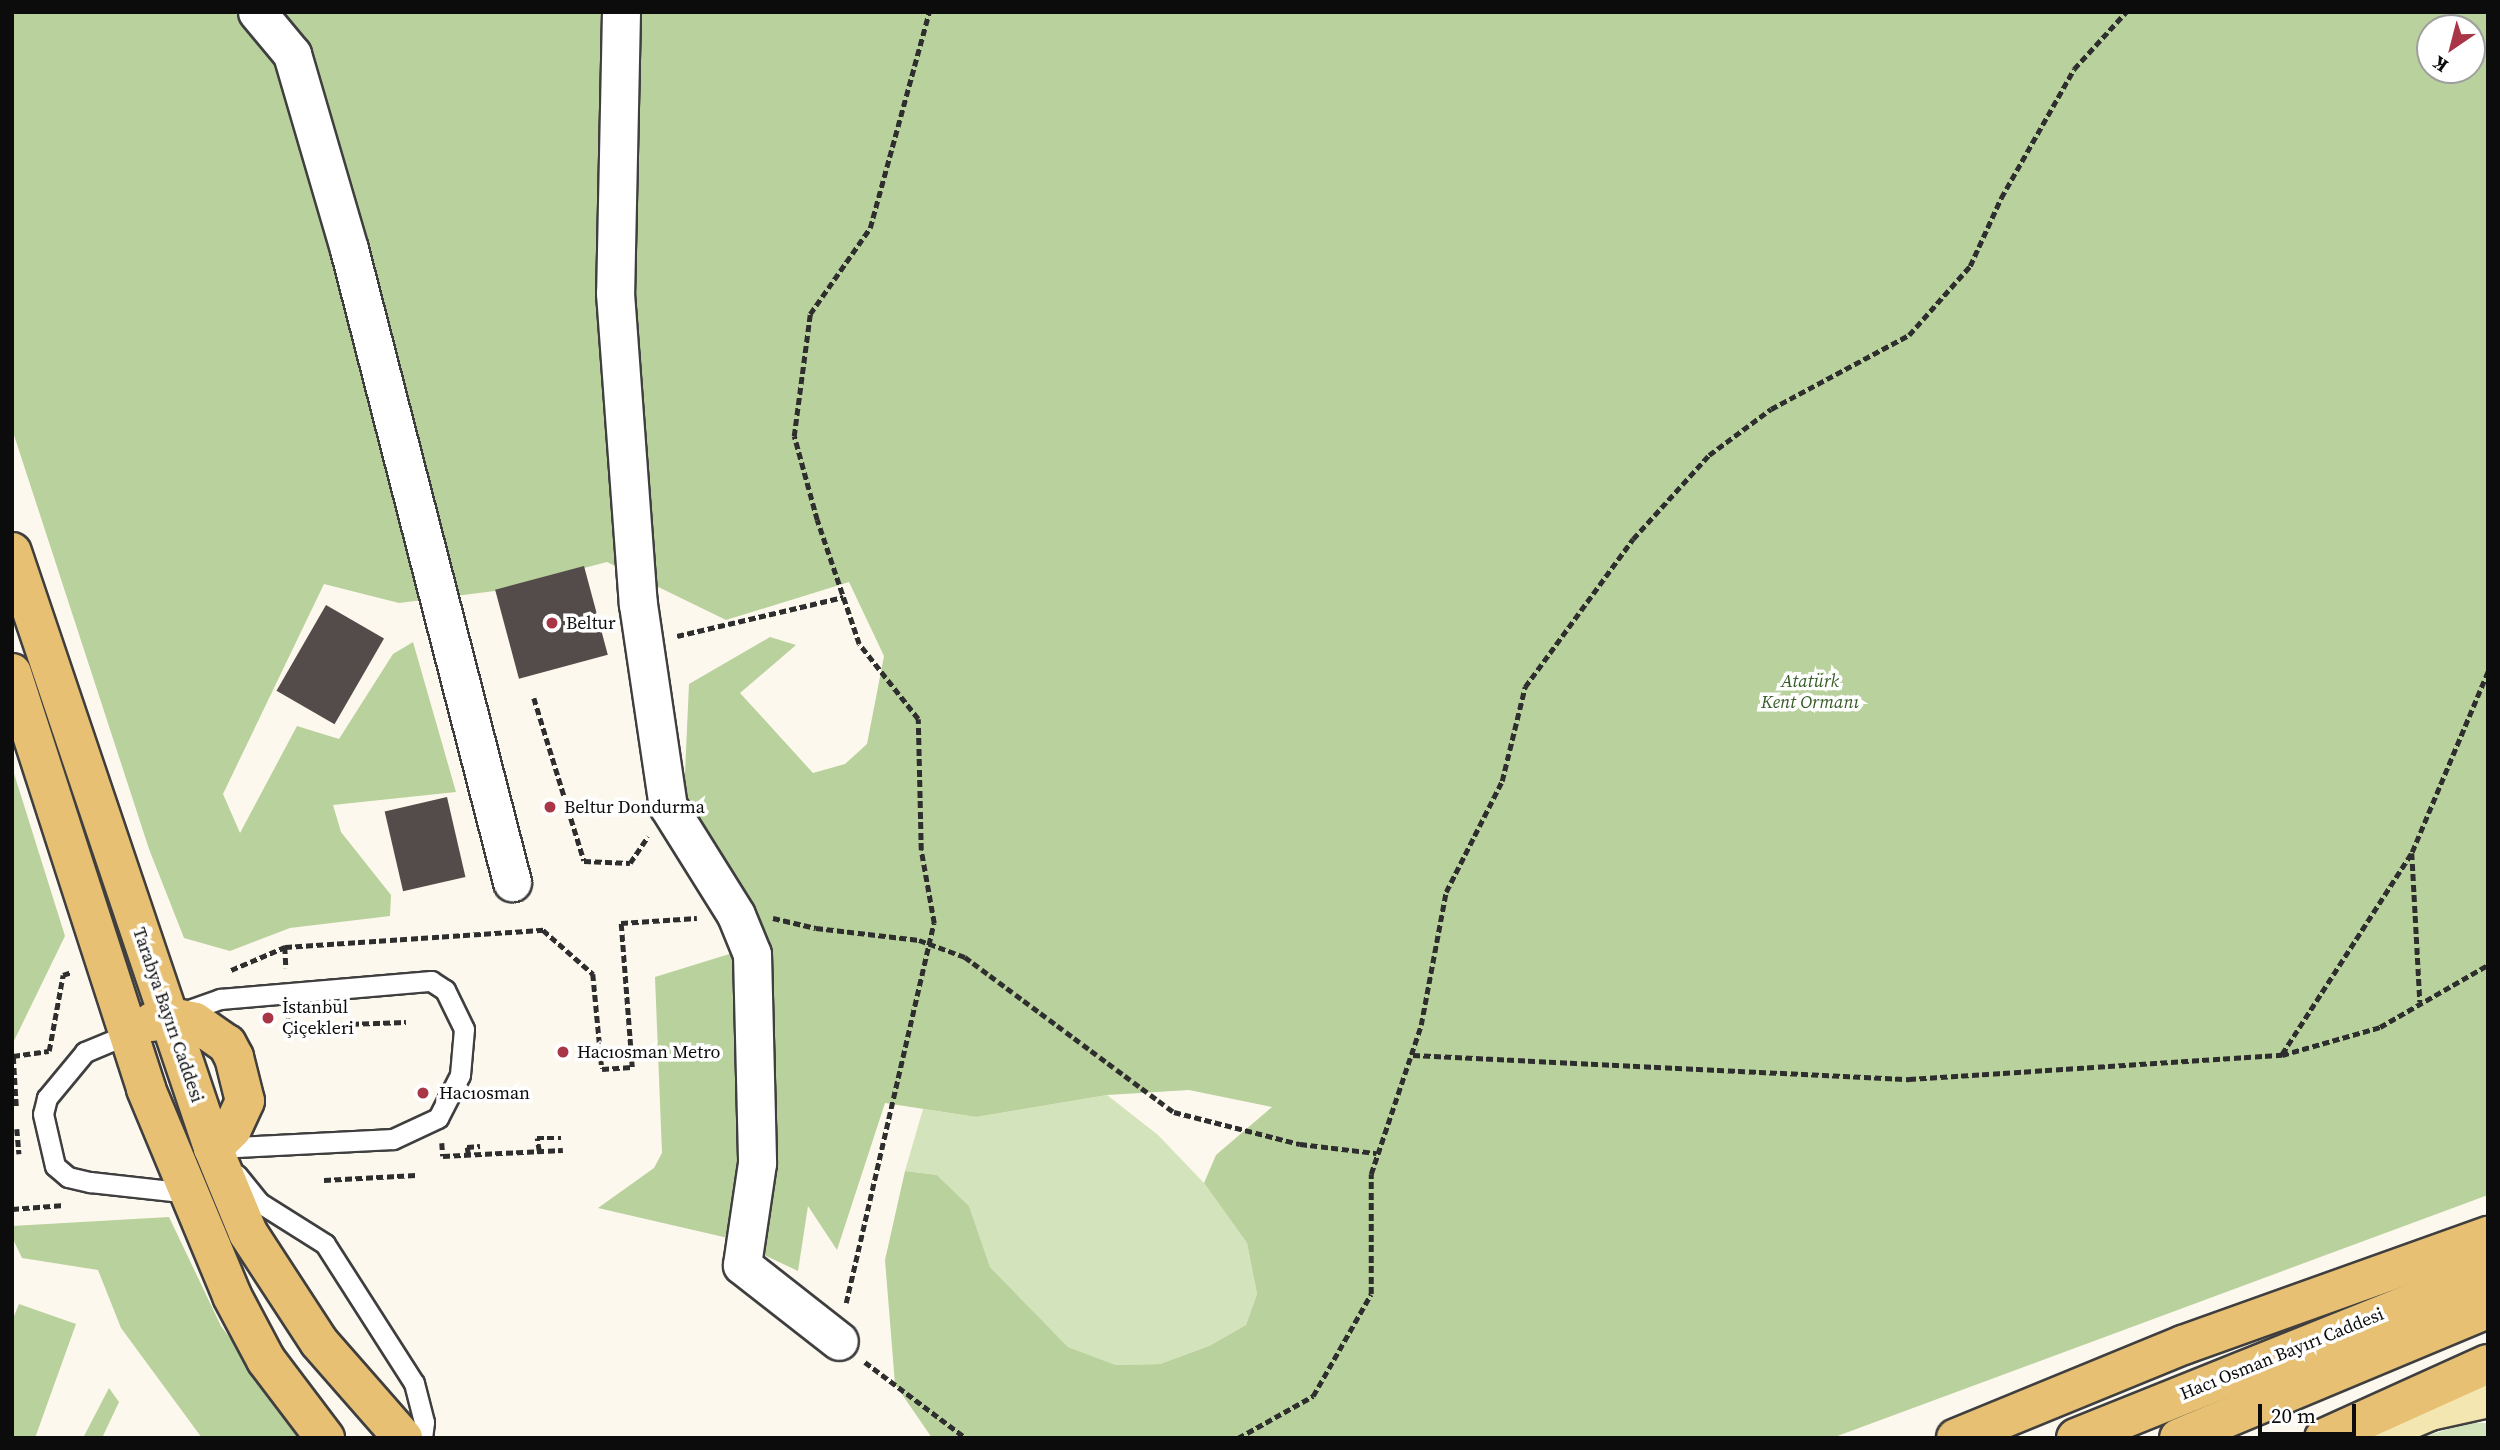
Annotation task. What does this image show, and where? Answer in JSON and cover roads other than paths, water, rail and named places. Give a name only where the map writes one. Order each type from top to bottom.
[{"type":"main road","name":"Tarabya Bayırı Caddesi","points":[[12,552],[214,1148],[248,1233],[280,1286],[319,1342],[403,1438]]},
{"type":"main road","points":[[12,673],[128,1034],[190,1194],[232,1296],[295,1402],[313,1438]]},
{"type":"main road","points":[[128,1034],[170,1017]]},
{"type":"main road","points":[[1956,1438],[2183,1345],[2488,1236]]},
{"type":"main road","name":"Hacı Osman Bayırı Caddesi","points":[[2076,1438],[2488,1272]]},
{"type":"main road","points":[[2179,1438],[2488,1309]]},
{"type":"main road","points":[[2324,1438],[2488,1364]]},
{"type":"main road","points":[[2365,1438],[2430,1411],[2488,1398]]},
{"type":"main road","points":[[295,1402],[325,1438]]},
{"type":"street","points":[[257,12],[292,54],[345,236],[512,882]]},
{"type":"street","points":[[621,12],[615,293],[644,644],[668,806],[736,915],[752,954],[757,1163],[742,1265],[839,1341]]},
{"type":"lane","points":[[170,1017],[220,999],[431,981],[445,990],[464,1029],[460,1075],[438,1118],[393,1139],[214,1148]]},
{"type":"lane","points":[[128,1034],[85,1052],[47,1098],[43,1114],[55,1166],[68,1177],[90,1182],[190,1194]]},
{"type":"lane","points":[[214,1148],[260,1203],[325,1244],[414,1384],[424,1422],[422,1438]]},
{"type":"place","name":"Beltur","points":[[552,623]]},
{"type":"place","name":"Beltur Dondurma","points":[[550,807]]},
{"type":"place","name":"İstanbul Çiçekleri","points":[[268,1018]]},
{"type":"place","name":"Hacıosman Metro","points":[[563,1052]]},
{"type":"place","name":"Hacıosman","points":[[423,1093]]},
{"type":"park label","name":"Atatürk Kent Ormanı","points":[[1810,692]]}]
